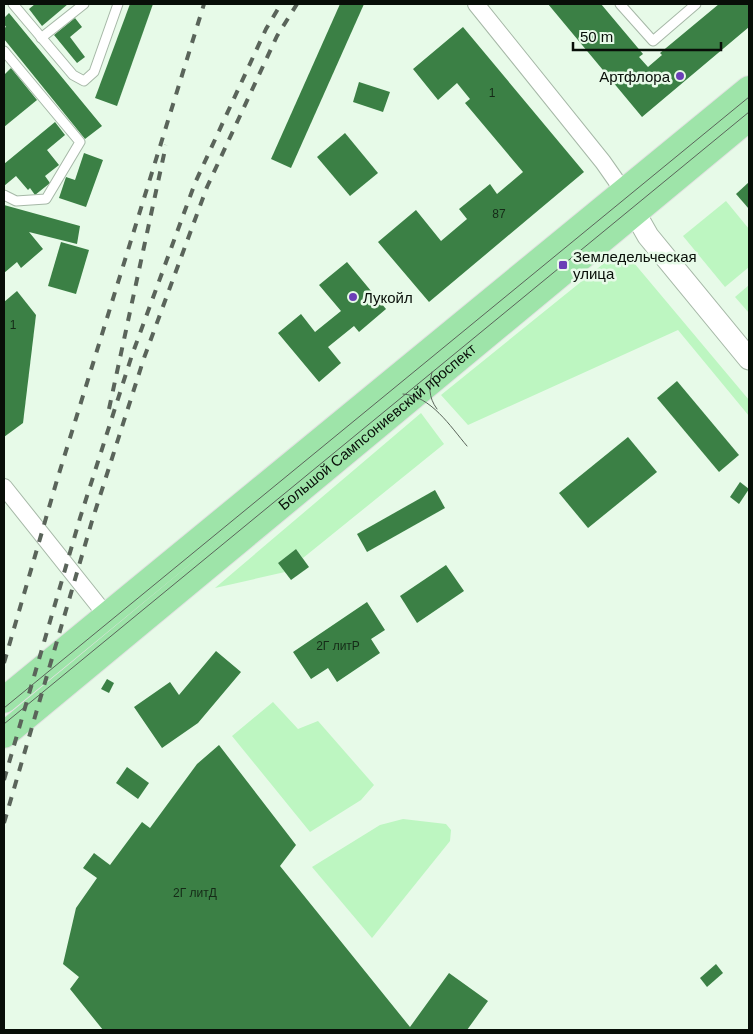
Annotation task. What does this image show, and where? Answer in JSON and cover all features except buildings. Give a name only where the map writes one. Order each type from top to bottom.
[{"type":"main road","name":"Большой Сампсониевский проспект","points":[[4,735],[629,203],[749,89]]},
{"type":"main road","name":"Большой Сампсониевский проспект","points":[[4,700],[106,615],[629,203],[749,118]]},
{"type":"street","points":[[476,4],[603,162],[648,236],[749,359]]},
{"type":"street","points":[[4,487],[106,615]]},
{"type":"lane","points":[[13,4],[73,75],[84,81],[94,72],[118,4]]},
{"type":"lane","points":[[41,38],[84,4]]},
{"type":"lane","points":[[620,4],[653,41],[696,4]]},
{"type":"lane","points":[[4,52],[7,62],[80,142],[46,199],[16,200],[4,195]]},
{"type":"green space","points":[[726,201],[749,229],[749,267],[725,287],[683,236]]},
{"type":"green space","points":[[620,253],[629,257],[749,400],[749,416],[678,330],[468,425],[441,395],[613,256]]},
{"type":"green space","points":[[749,285],[749,313],[735,297]]},
{"type":"green space","points":[[421,413],[444,444],[303,558],[296,549],[278,563],[285,572],[215,588]]},
{"type":"green space","points":[[273,702],[298,729],[318,721],[374,785],[361,800],[310,832],[232,736]]},
{"type":"green space","points":[[403,819],[446,824],[451,830],[450,841],[372,938],[312,867],[380,825]]},
{"type":"tram line","points":[[4,708],[749,97]]},
{"type":"tram line","points":[[4,724],[749,112]]},
{"type":"tram line","points":[[432,372],[430,391],[437,409]]},
{"type":"tram line","points":[[403,394],[413,396],[431,406],[447,421],[467,446]]},
{"type":"railway","points":[[4,663],[57,480],[204,4]]},
{"type":"railway","points":[[4,780],[80,518],[132,355],[195,183],[266,29],[281,4]]},
{"type":"railway","points":[[4,823],[92,521],[144,358],[207,187],[277,36],[297,4]]},
{"type":"railway","points":[[109,409],[166,145]]},
{"type":"place","name":"Артфлора","points":[[680,76]]},
{"type":"place","name":"Земледельческая улица","points":[[563,265]]},
{"type":"place","name":"Лукойл","points":[[353,297]]}]
